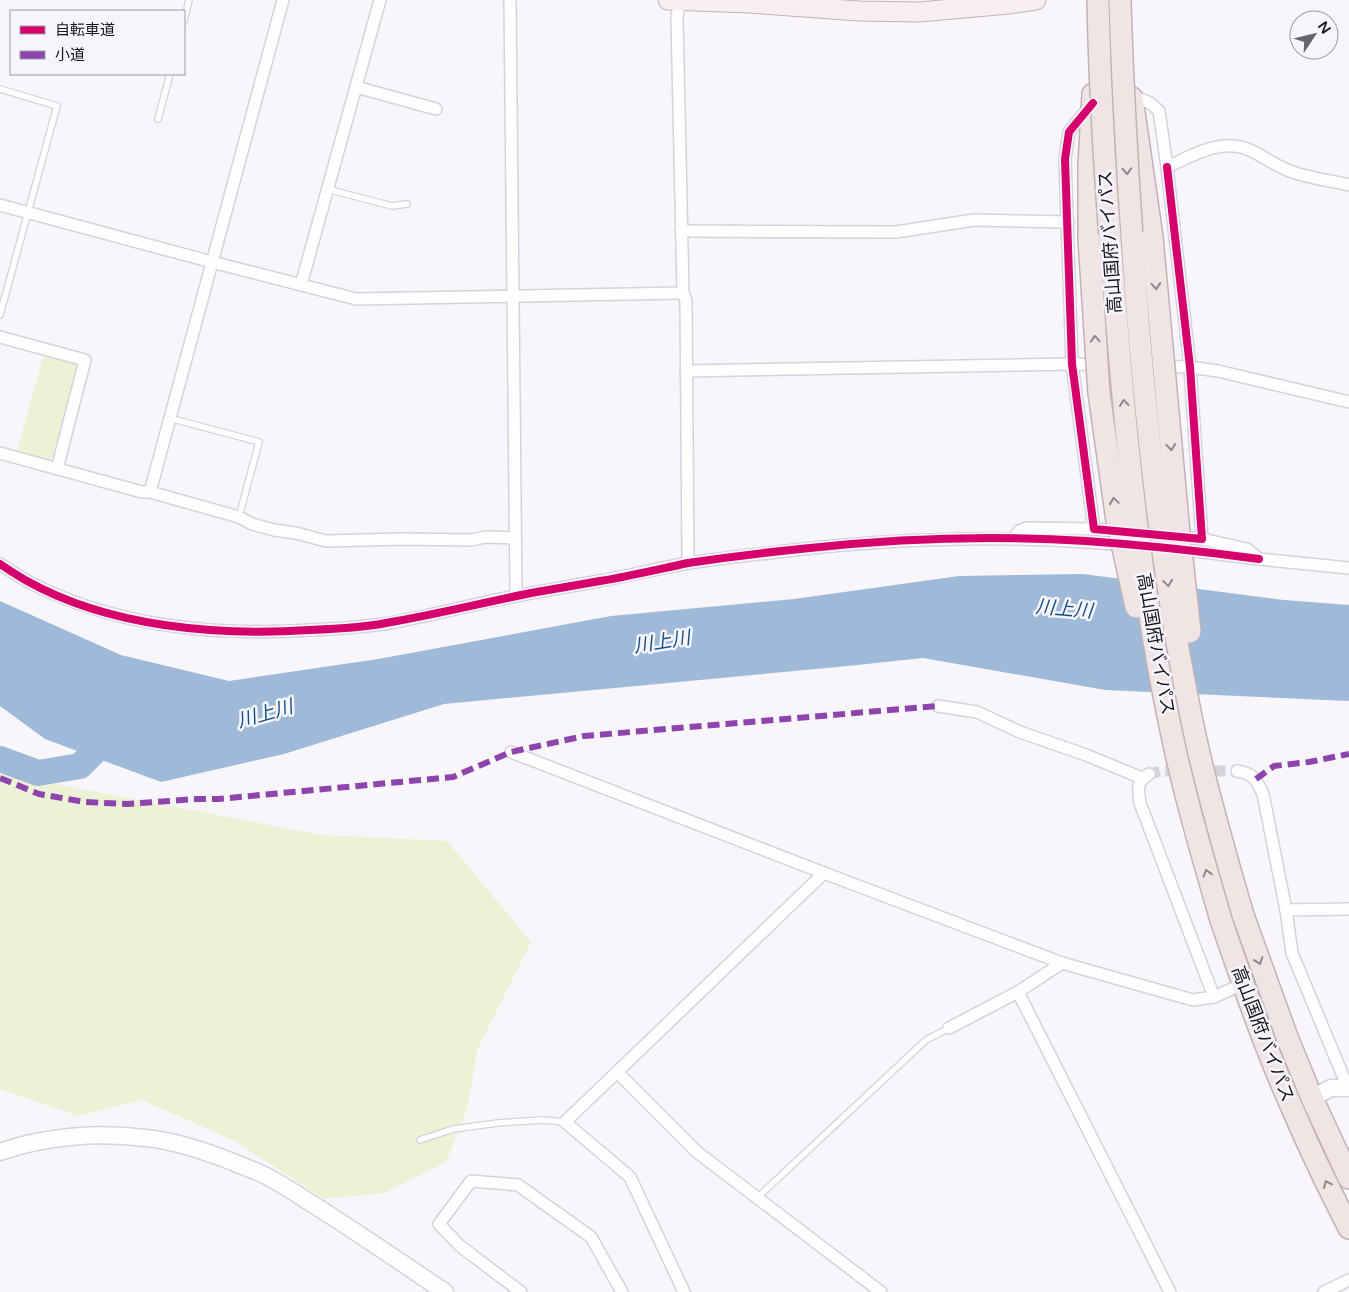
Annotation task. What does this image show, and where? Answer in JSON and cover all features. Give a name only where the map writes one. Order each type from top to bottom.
[{"type":"highway","points":[[1091,0],[1093,103],[1089,164],[1089,239],[1099,393],[1117,521],[1136,608],[1172,735]]},
{"type":"highway","name":"高山国府バイパス","points":[[1098,0],[1106,192],[1119,355],[1137,521],[1152,627],[1172,735],[1201,851],[1243,984],[1292,1109],[1349,1228]]},
{"type":"highway","name":"高山国府バイパス","points":[[1120,0],[1128,198],[1148,429],[1158,518],[1196,739],[1243,915],[1264,976],[1312,1098],[1349,1178]]},
{"type":"highway","points":[[1127,0],[1132,96],[1152,237],[1180,540],[1194,664],[1214,785],[1243,915]]},
{"type":"main road","points":[[676,0],[860,11],[919,12],[1036,0]]},
{"type":"street","points":[[150,492],[283,0]]},
{"type":"street","points":[[301,285],[380,0]]},
{"type":"street","points":[[510,0],[516,596]]},
{"type":"street","points":[[676,0],[683,293],[686,301],[688,564]]},
{"type":"street","points":[[356,86],[436,109]]},
{"type":"street","points":[[1132,96],[1150,103],[1159,111],[1190,368],[1202,539]]},
{"type":"street","points":[[1093,103],[1069,132],[1065,159],[1070,339],[1079,427],[1094,529]]},
{"type":"street","points":[[1167,167],[1217,147],[1234,146],[1250,149],[1285,169],[1349,185]]},
{"type":"street","points":[[0,205],[356,299],[683,293]]},
{"type":"street","points":[[681,231],[896,232],[974,220],[1068,222]]},
{"type":"street","points":[[0,337],[85,360],[57,469]]},
{"type":"street","points":[[686,371],[1072,364],[1190,368],[1218,371],[1349,402]]},
{"type":"street","points":[[0,453],[239,517],[252,524],[326,541],[515,538]]},
{"type":"street","points":[[1014,538],[1019,531],[1026,528],[1094,529],[1202,539],[1247,548],[1258,559]]},
{"type":"street","points":[[0,564],[28,582],[58,596],[89,607],[138,620],[174,627],[210,630],[288,631],[382,624],[438,614],[516,596],[688,564],[810,548],[882,542],[1014,538],[1086,541],[1349,568]]},
{"type":"street","points":[[938,706],[977,712],[1020,732],[1146,776],[1138,788],[1140,803],[1214,997]]},
{"type":"street","points":[[511,752],[1062,963],[1193,1000],[1214,997],[1243,984]]},
{"type":"street","points":[[1237,771],[1247,773],[1256,779],[1263,794],[1286,910],[1292,953],[1349,1088],[1331,1088],[1312,1098]]},
{"type":"street","points":[[684,1292],[630,1177],[565,1122],[824,873]]},
{"type":"street","points":[[1286,910],[1349,910]]},
{"type":"street","points":[[949,1028],[1018,992],[1062,963]]},
{"type":"street","points":[[1018,992],[1170,1292]]},
{"type":"street","points":[[617,1072],[697,1152],[881,1292]]},
{"type":"street","points":[[0,1152],[57,1139],[87,1136],[146,1138],[181,1144],[266,1176],[355,1231],[445,1292]]},
{"type":"street","points":[[520,1292],[460,1246],[439,1224],[471,1181],[518,1185],[591,1237],[622,1292]]},
{"type":"street","points":[[1324,1292],[1349,1280]]},
{"type":"lane","points":[[185,17],[189,0]]},
{"type":"lane","points":[[158,118],[170,75]]},
{"type":"lane","points":[[0,89],[57,106],[0,315]]},
{"type":"lane","points":[[327,188],[392,206],[408,204]]},
{"type":"lane","points":[[169,418],[259,442],[239,517]]},
{"type":"lane","points":[[758,1197],[926,1040],[949,1028]]},
{"type":"lane","points":[[420,1140],[453,1129],[543,1120],[565,1122]]},
{"type":"green space","points":[[44,354],[73,362],[79,371],[55,455],[49,460],[17,451]]},
{"type":"green space","points":[[0,771],[20,777],[322,835],[447,841],[531,942],[477,1050],[468,1106],[446,1162],[384,1193],[324,1199],[235,1141],[142,1100],[78,1116],[0,1089]]},
{"type":"water","name":"川上川","points":[[1083,574],[1284,600],[1349,605],[1349,701],[1105,690],[923,658],[444,704],[284,754],[161,782],[45,739],[0,706],[0,601],[121,655],[229,681],[378,659],[611,616],[794,599],[959,576]]},
{"type":"waterway","points":[[0,759],[38,773],[80,766],[101,745],[118,736]]},
{"type":"tunnel","points":[[1149,774],[1161,771],[1237,771]]},
{"type":"marked path","points":[[0,778],[39,794],[85,802],[127,804],[218,799],[453,777],[511,752],[584,736],[938,706]]},
{"type":"marked path","points":[[1256,779],[1274,766],[1309,762],[1349,754]]},
{"type":"cycle path","points":[[1093,103],[1069,132],[1065,159],[1072,364],[1094,529],[1202,539],[1190,367],[1167,167]]},
{"type":"cycle path","points":[[0,564],[27,581],[59,597],[93,609],[128,618],[164,625],[201,629],[274,632],[377,625],[688,563],[779,551],[879,542],[948,538],[1051,539],[1151,546],[1259,559]]}]
